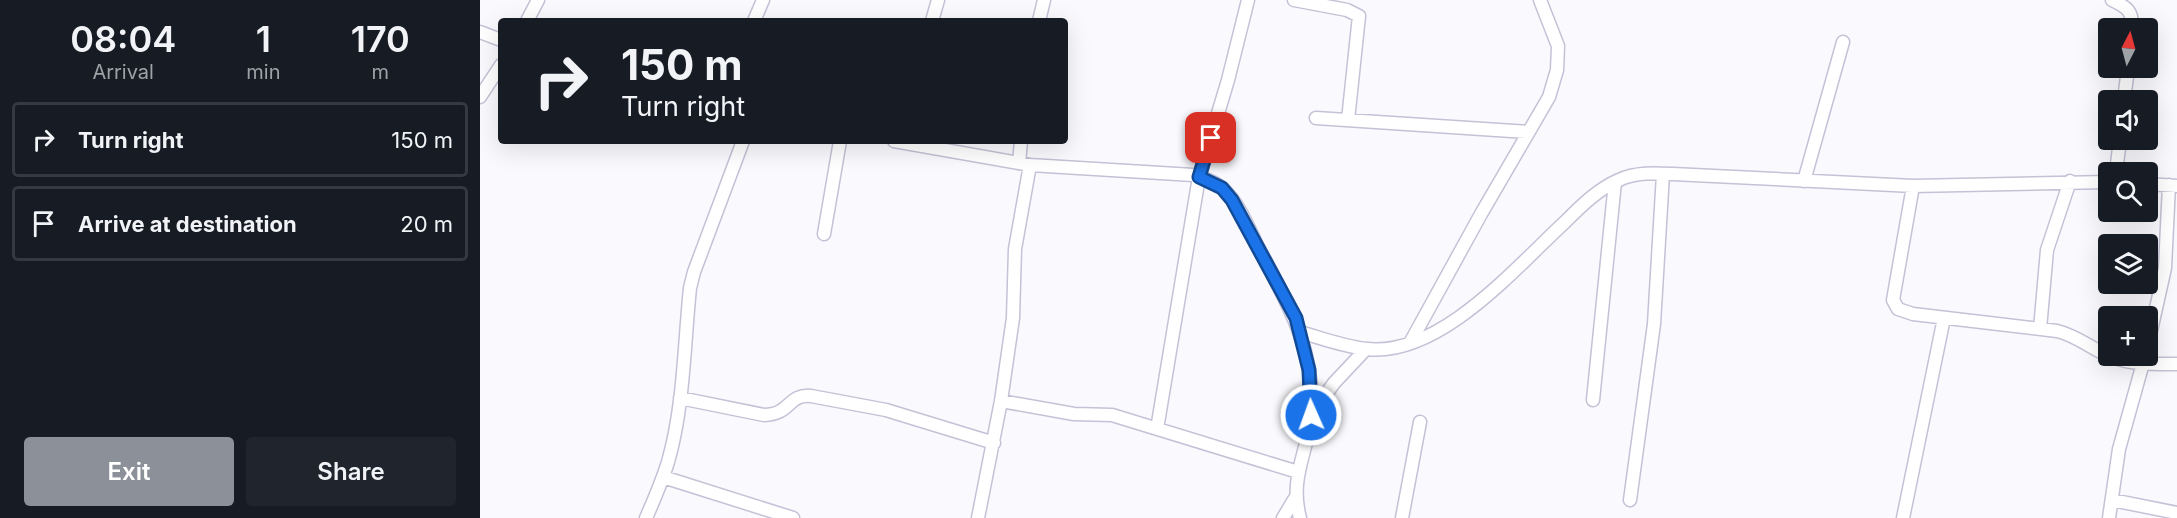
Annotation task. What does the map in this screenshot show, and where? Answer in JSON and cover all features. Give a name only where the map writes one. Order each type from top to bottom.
[{"type":"street","points":[[529,18],[538,0]]},
{"type":"street","points":[[755,18],[763,0]]},
{"type":"street","points":[[933,18],[938,0]]},
{"type":"street","points":[[1040,18],[1044,0]]},
{"type":"street","points":[[1157,429],[1199,177],[1228,80],[1248,0]]},
{"type":"street","points":[[1294,0],[1347,10],[1359,16],[1348,120]]},
{"type":"street","points":[[1410,343],[1549,97],[1558,57],[1554,33],[1540,0]]},
{"type":"street","points":[[2112,0],[2130,10],[2133,18]]},
{"type":"street","points":[[480,32],[498,39]]},
{"type":"street","points":[[1804,180],[1843,42]]},
{"type":"street","points":[[480,97],[498,70]]},
{"type":"street","points":[[1316,118],[1528,132]]},
{"type":"street","points":[[646,518],[663,477],[673,437],[680,398],[690,288],[694,272],[742,144]]},
{"type":"street","points":[[825,234],[840,144]]},
{"type":"street","points":[[911,144],[1024,164],[1199,177],[1222,188],[1240,212],[1296,318],[1309,370],[1311,415],[1298,472],[1295,498],[1300,518]]},
{"type":"street","points":[[978,518],[994,443],[1013,318],[1015,249],[1024,164],[1021,144]]},
{"type":"street","points":[[1300,332],[1366,349],[1395,347],[1433,334],[1469,310],[1591,198],[1615,182],[1639,174],[1913,186],[2098,182]]},
{"type":"street","points":[[1630,501],[1654,324],[1663,174]]},
{"type":"street","points":[[2040,328],[2047,250],[2070,181]]},
{"type":"street","points":[[1593,400],[1615,182]]},
{"type":"street","points":[[2156,306],[2165,268],[2173,185],[2158,184]]},
{"type":"street","points":[[1913,186],[1893,300],[1895,306],[1904,312],[2040,328],[2069,334],[2098,350]]},
{"type":"street","points":[[1903,518],[1944,318]]},
{"type":"street","points":[[1311,415],[1334,383],[1366,349]]},
{"type":"street","points":[[2158,362],[2177,364]]},
{"type":"street","points":[[2109,518],[2121,443],[2143,366]]},
{"type":"street","points":[[680,398],[764,415],[778,414],[799,397],[811,396],[886,410],[994,443]]},
{"type":"street","points":[[1001,401],[1074,414],[1113,415],[1298,472]]},
{"type":"street","points":[[1402,518],[1420,422]]},
{"type":"street","points":[[663,477],[793,518]]},
{"type":"street","points":[[1283,518],[1295,498]]},
{"type":"street","points":[[2112,500],[2177,513]]},
{"type":"route","points":[[1211,138],[1199,177],[1222,188],[1232,200],[1296,318],[1309,370],[1311,415]]}]
